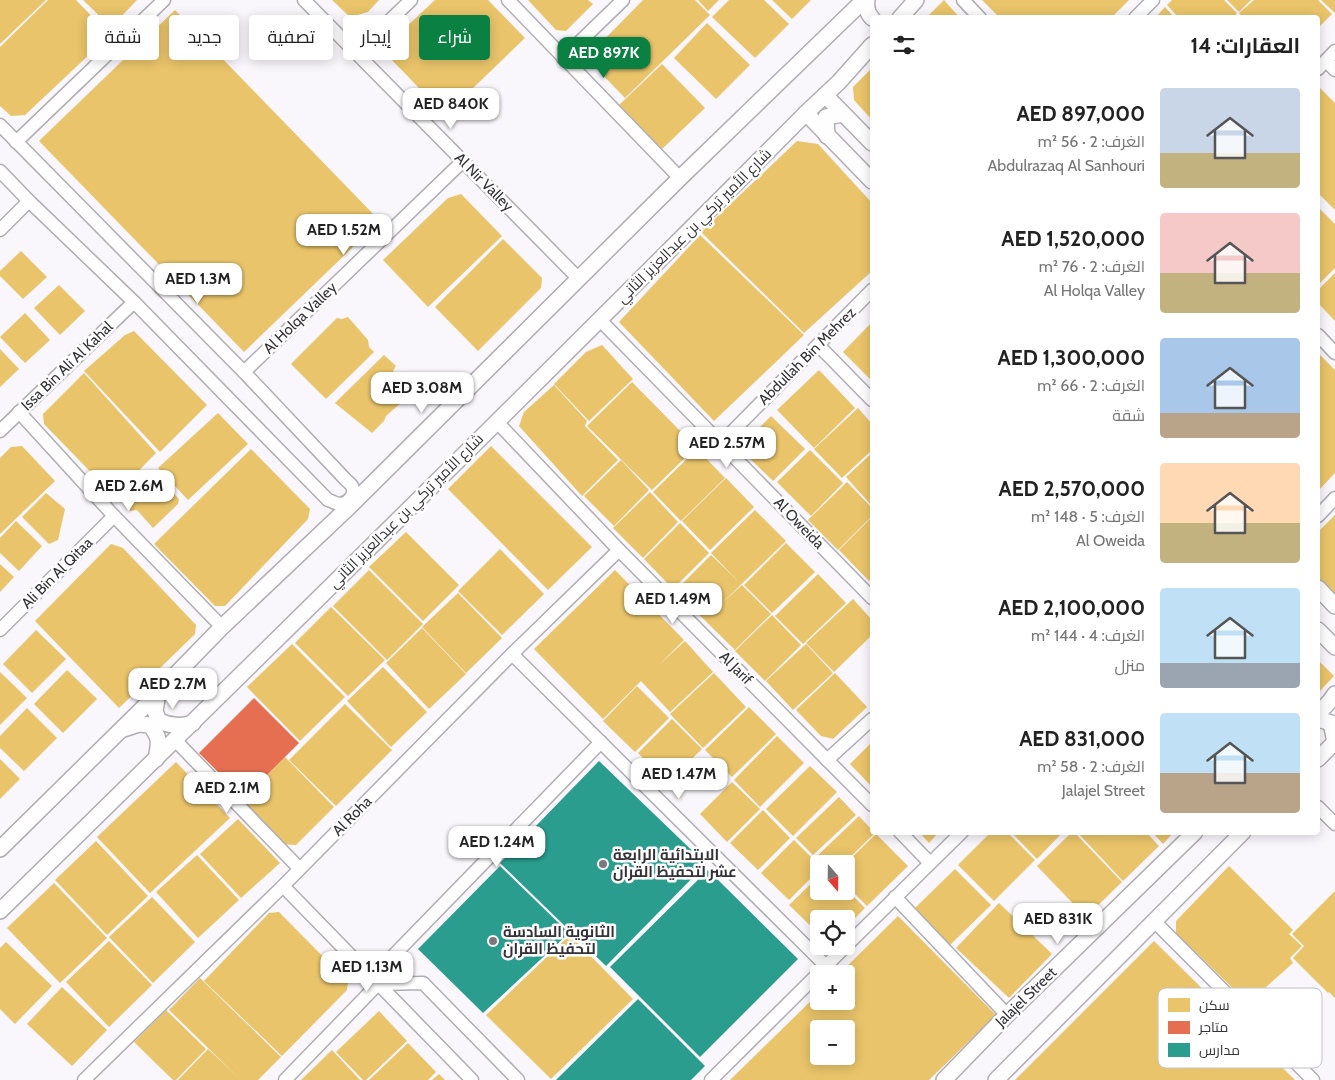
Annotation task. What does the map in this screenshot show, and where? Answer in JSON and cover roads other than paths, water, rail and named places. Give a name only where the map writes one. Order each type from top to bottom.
[{"type":"street","points":[[16,142],[164,0]]},
{"type":"street","name":"Al Nir Valley","points":[[304,0],[343,40]]},
{"type":"street","points":[[395,15],[411,0]]},
{"type":"street","points":[[508,0],[680,178]]},
{"type":"street","points":[[563,58],[623,0]]},
{"type":"street","points":[[866,0],[870,15]]},
{"type":"street","points":[[0,848],[120,731],[222,627],[350,506],[680,178],[866,0]]},
{"type":"street","points":[[903,15],[916,0]]},
{"type":"street","points":[[963,0],[977,15]]},
{"type":"street","points":[[1138,15],[1153,0]]},
{"type":"street","name":"شارع الأمير تركي بن عبدالعزيز الثاني","points":[[0,911],[600,320],[839,82],[870,46]]},
{"type":"street","points":[[1326,67],[1335,51]]},
{"type":"street","name":"Al Nir Valley","points":[[363,60],[579,279]]},
{"type":"street","points":[[825,95],[870,141]]},
{"type":"street","points":[[806,113],[870,179]]},
{"type":"street","points":[[827,136],[826,117],[843,114]]},
{"type":"street","points":[[0,125],[244,372],[353,487],[354,493],[351,498],[338,504],[328,500],[134,302],[0,171]]},
{"type":"street","name":"Al Holqa Valley","points":[[244,372],[463,161]]},
{"type":"street","points":[[0,230],[29,201]]},
{"type":"street","name":"Abdullah Bin Mehrez","points":[[721,443],[870,292]]},
{"type":"street","name":"Issa Bin Ali Al Kahal","points":[[0,431],[134,302]]},
{"type":"street","name":"Al Oweida","points":[[600,320],[870,596]]},
{"type":"street","points":[[1320,337],[1335,353]]},
{"type":"street","points":[[818,345],[870,398]]},
{"type":"street","points":[[19,412],[114,516],[222,627]]},
{"type":"street","name":"Al Jarif","points":[[497,422],[619,550],[870,803]]},
{"type":"street","points":[[1320,514],[1335,498]]},
{"type":"street","name":"Ali Bin Al Qitaa","points":[[0,630],[114,516]]},
{"type":"street","name":"Al Roha","points":[[84,1080],[283,886],[512,654],[619,550]]},
{"type":"street","points":[[1320,590],[1335,606]]},
{"type":"street","points":[[1320,632],[1335,648]]},
{"type":"street","points":[[512,654],[825,965]]},
{"type":"street","points":[[158,692],[155,711],[159,721],[167,725],[176,726],[193,722]]},
{"type":"street","points":[[1320,712],[1335,694]]},
{"type":"street","points":[[1320,720],[1331,723],[1335,742],[1320,757]]},
{"type":"street","points":[[827,760],[870,722]]},
{"type":"street","points":[[120,731],[139,724],[150,725],[156,732],[159,741],[156,759]]},
{"type":"street","points":[[175,740],[299,868]]},
{"type":"street","points":[[285,1080],[378,984],[393,956],[601,742]]},
{"type":"street","points":[[1320,809],[1335,824]]},
{"type":"street","points":[[903,835],[930,863]]},
{"type":"street","points":[[855,937],[959,835]]},
{"type":"street","name":"Jalajel Street","points":[[944,1080],[1007,1015],[1192,835]]},
{"type":"street","points":[[996,1080],[1240,835]]},
{"type":"street","points":[[283,886],[472,1080]]},
{"type":"street","points":[[895,897],[1007,1015]]},
{"type":"street","points":[[1154,921],[1221,988]]},
{"type":"street","points":[[827,965],[837,955]]},
{"type":"street","points":[[711,1080],[810,982]]},
{"type":"street","points":[[378,984],[423,983],[518,1080]]},
{"type":"street","points":[[1301,1068],[1313,1080]]},
{"type":"place","name":"الابتدائية الرابعة عشر لتحفيظ القران","points":[[603,864]]},
{"type":"place","name":"الثانوية السادسة لتحفيظ القران","points":[[493,941]]}]
